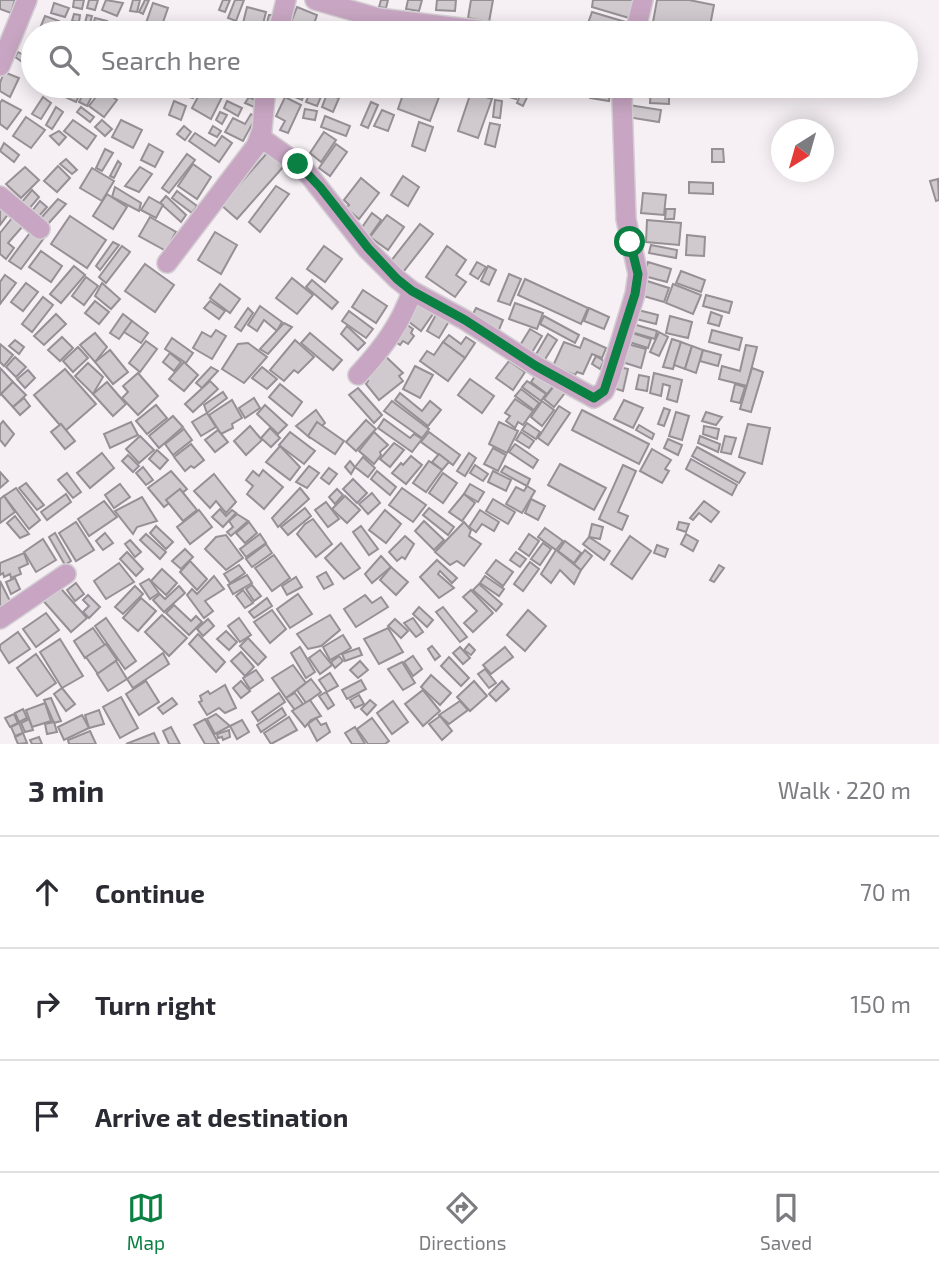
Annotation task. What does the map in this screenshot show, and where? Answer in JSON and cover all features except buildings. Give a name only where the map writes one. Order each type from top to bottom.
[{"type":"street","points":[[0,66],[27,0]]},
{"type":"street","points":[[281,21],[286,0]]},
{"type":"street","points":[[315,0],[378,18],[403,21]]},
{"type":"street","points":[[638,21],[643,0]]},
{"type":"street","points":[[167,263],[256,146],[260,137],[264,98]]},
{"type":"street","points":[[260,137],[298,164],[320,187],[368,248],[412,291],[465,320],[527,361],[591,397],[597,397],[604,391],[635,294],[638,274],[626,219],[622,98]]},
{"type":"street","points":[[0,196],[40,229]]},
{"type":"street","points":[[358,374],[378,354],[394,332],[412,291]]},
{"type":"street","points":[[0,619],[66,574]]},
{"type":"route","points":[[298,164],[320,187],[384,267],[412,291],[594,398],[604,391],[610,376],[635,294],[638,274],[630,242]]}]
